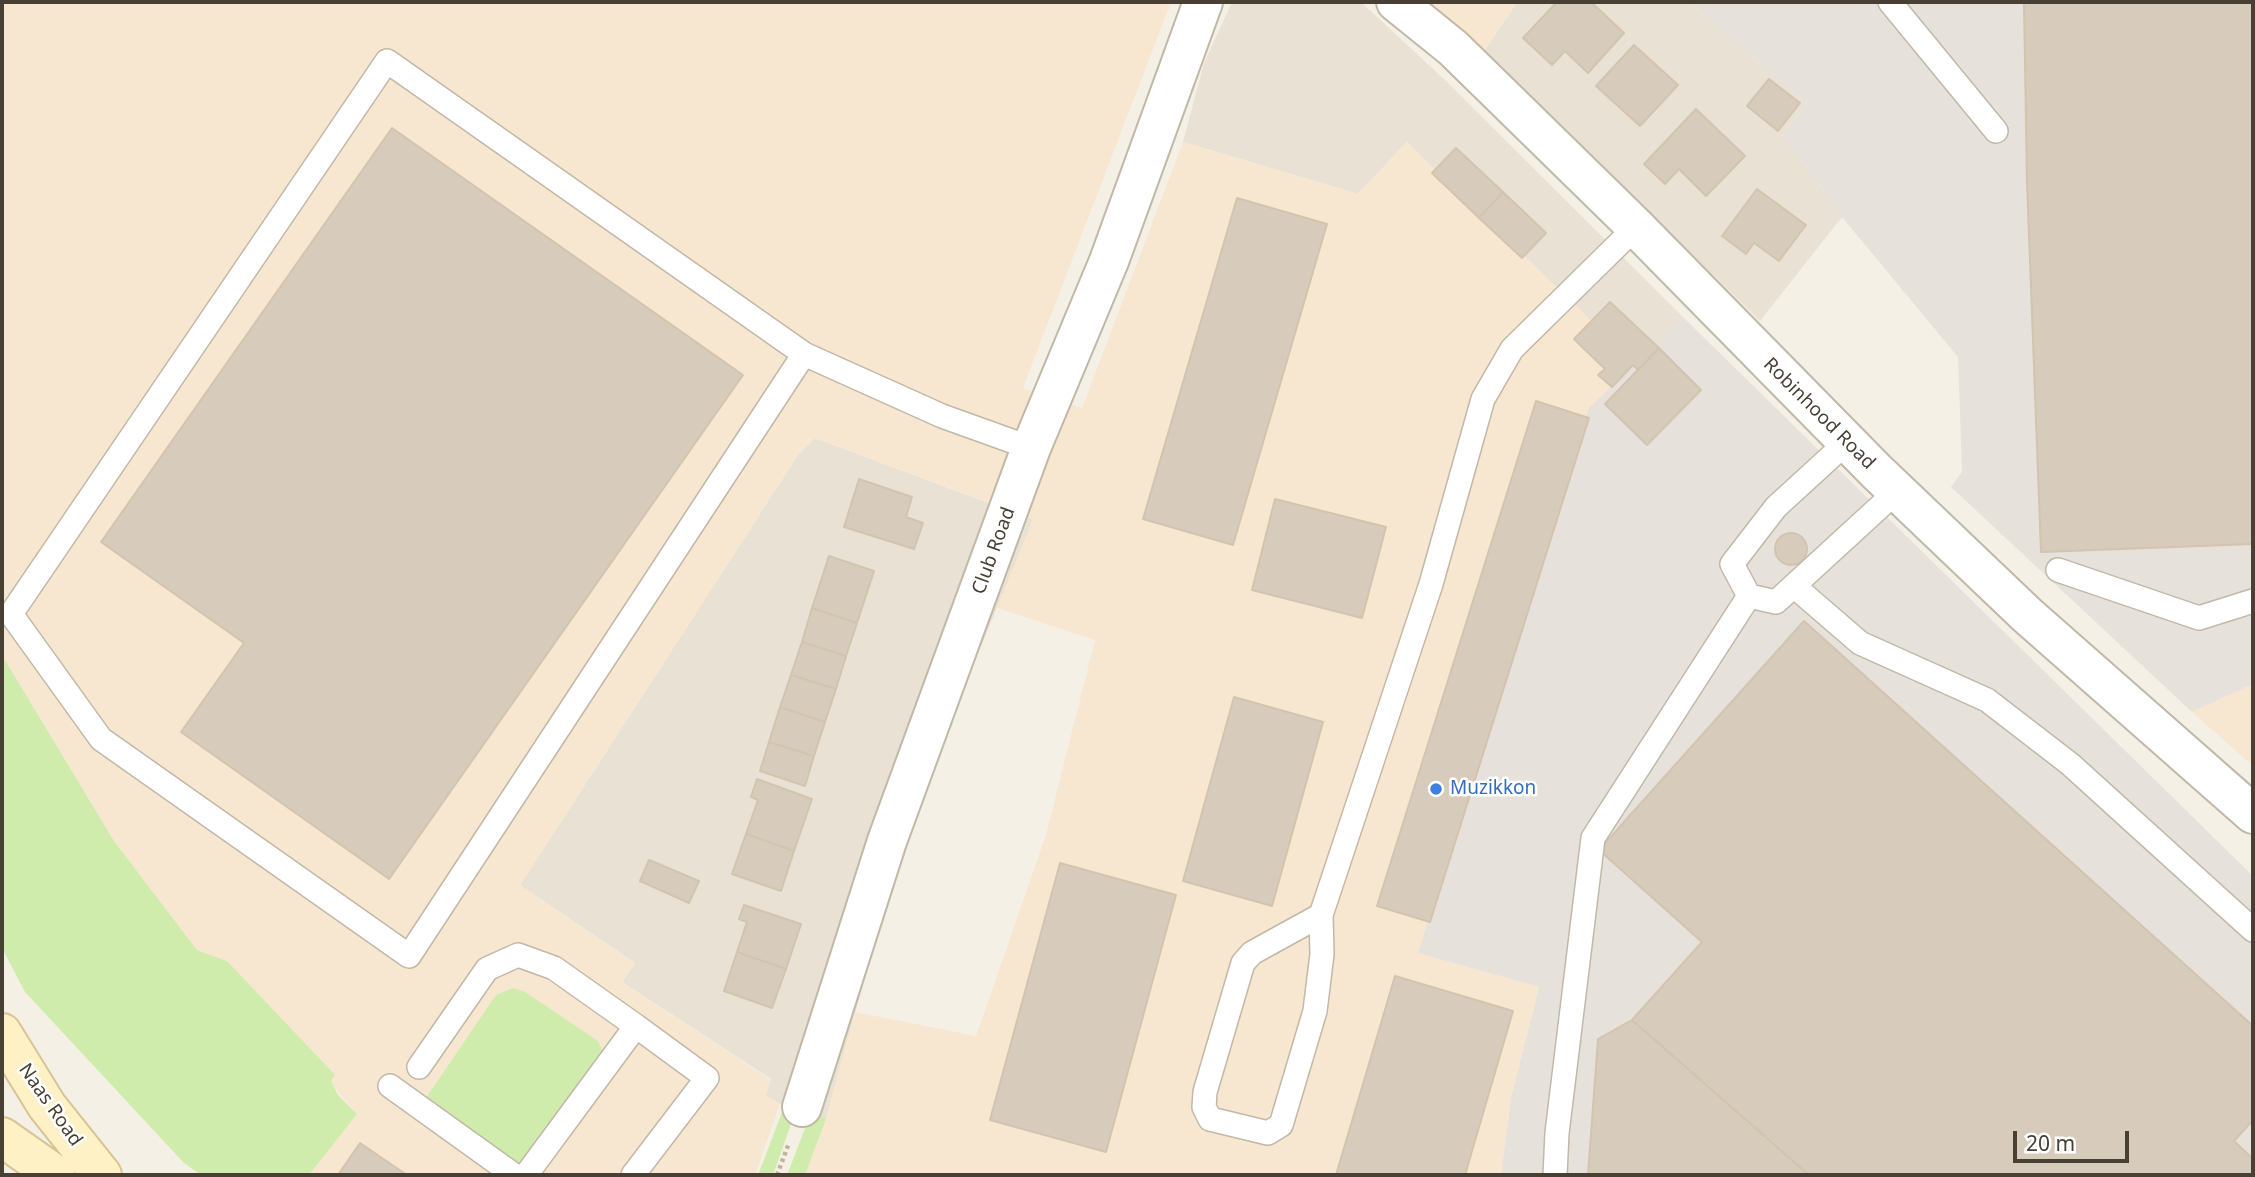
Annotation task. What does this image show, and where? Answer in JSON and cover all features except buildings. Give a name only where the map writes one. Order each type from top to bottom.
[{"type":"main road","name":"Naas Road","points":[[7,1038],[47,1106],[102,1175]]},
{"type":"main road","name":"Naas Road","points":[[2,1137],[56,1175]]},
{"type":"street","name":"Club Road","points":[[802,1107],[887,841],[1031,448],[1110,261],[1203,2]]},
{"type":"street","name":"Robinhood Road","points":[[1396,2],[1453,48],[1636,226],[1847,442],[2027,615],[2253,814]]},
{"type":"lane","points":[[1890,2],[1996,131]]},
{"type":"lane","points":[[804,354],[409,956],[101,739],[11,614],[387,61],[804,354],[942,416],[1031,448]]},
{"type":"lane","points":[[1321,915],[1252,953],[1243,963],[1205,1092],[1204,1107],[1210,1119],[1268,1133],[1281,1125],[1315,1011],[1322,954],[1321,915],[1431,584],[1483,399],[1512,349],[1636,226]]},
{"type":"lane","points":[[1847,442],[1776,507],[1732,564],[1749,596],[1776,602],[1897,491]]},
{"type":"lane","points":[[2058,570],[2199,618],[2253,601]]},
{"type":"lane","points":[[1794,586],[1860,643],[1987,701],[2070,764],[2253,930]]},
{"type":"lane","points":[[1555,1175],[1557,1133],[1593,838],[1749,596]]},
{"type":"lane","points":[[419,1067],[487,969],[518,955],[554,968],[707,1078],[633,1175]]},
{"type":"lane","points":[[526,1175],[636,1026]]},
{"type":"lane","points":[[390,1086],[514,1175]]},
{"type":"shaded area","points":[[2,2],[1171,2],[1023,388],[1082,408],[1183,142],[1358,194],[1407,142],[1592,321],[1574,339],[1605,369],[1599,375],[1612,387],[1418,953],[1539,987],[1511,1098],[1501,1175],[805,1175],[826,1119],[855,1012],[976,1036],[1046,835],[1095,640],[997,608],[1033,519],[815,438],[798,455],[520,885],[635,963],[622,982],[771,1080],[765,1096],[780,1104],[755,1175],[309,1175],[357,1114],[227,961],[197,950],[114,841],[2,655]]},
{"type":"shaded area","points":[[1232,2],[1361,2],[1446,81],[1683,317],[1612,387],[1598,375],[1604,369],[1574,339],[1407,142],[1358,194],[1183,142],[1204,63]]},
{"type":"shaded area","points":[[1429,2],[1517,2],[1484,51]]},
{"type":"shaded area","points":[[1517,2],[1688,2],[1807,103],[1783,135],[1842,217],[1760,321],[1484,51]]},
{"type":"shaded area","points":[[1688,2],[2253,2],[2253,684],[2192,712],[1951,487],[1962,472],[1958,357],[1842,217],[1783,135],[1807,103]]},
{"type":"shaded area","points":[[1683,317],[2253,876],[2253,1175],[1501,1175],[1511,1098],[1539,987],[1418,953],[1589,408]]},
{"type":"shaded area","points":[[815,438],[1034,520],[945,732],[869,963],[826,1119],[787,1099],[780,1104],[765,1096],[771,1079],[622,982],[635,963],[520,885],[798,455]]},
{"type":"shaded area","points":[[2253,684],[2253,766],[2192,712]]},
{"type":"green space","points":[[2,655],[114,841],[197,950],[227,961],[335,1075],[331,1081],[338,1095],[357,1114],[309,1175],[201,1175],[184,1163],[25,992],[2,948]]},
{"type":"green space","points":[[513,988],[525,992],[598,1041],[604,1054],[532,1162],[515,1167],[426,1098],[496,995]]},
{"type":"green space","points":[[787,1099],[796,1110],[773,1175],[758,1175]]},
{"type":"green space","points":[[812,1110],[826,1119],[805,1175],[787,1175]]},
{"type":"place","name":"Muzikkon","points":[[1436,789]]}]
